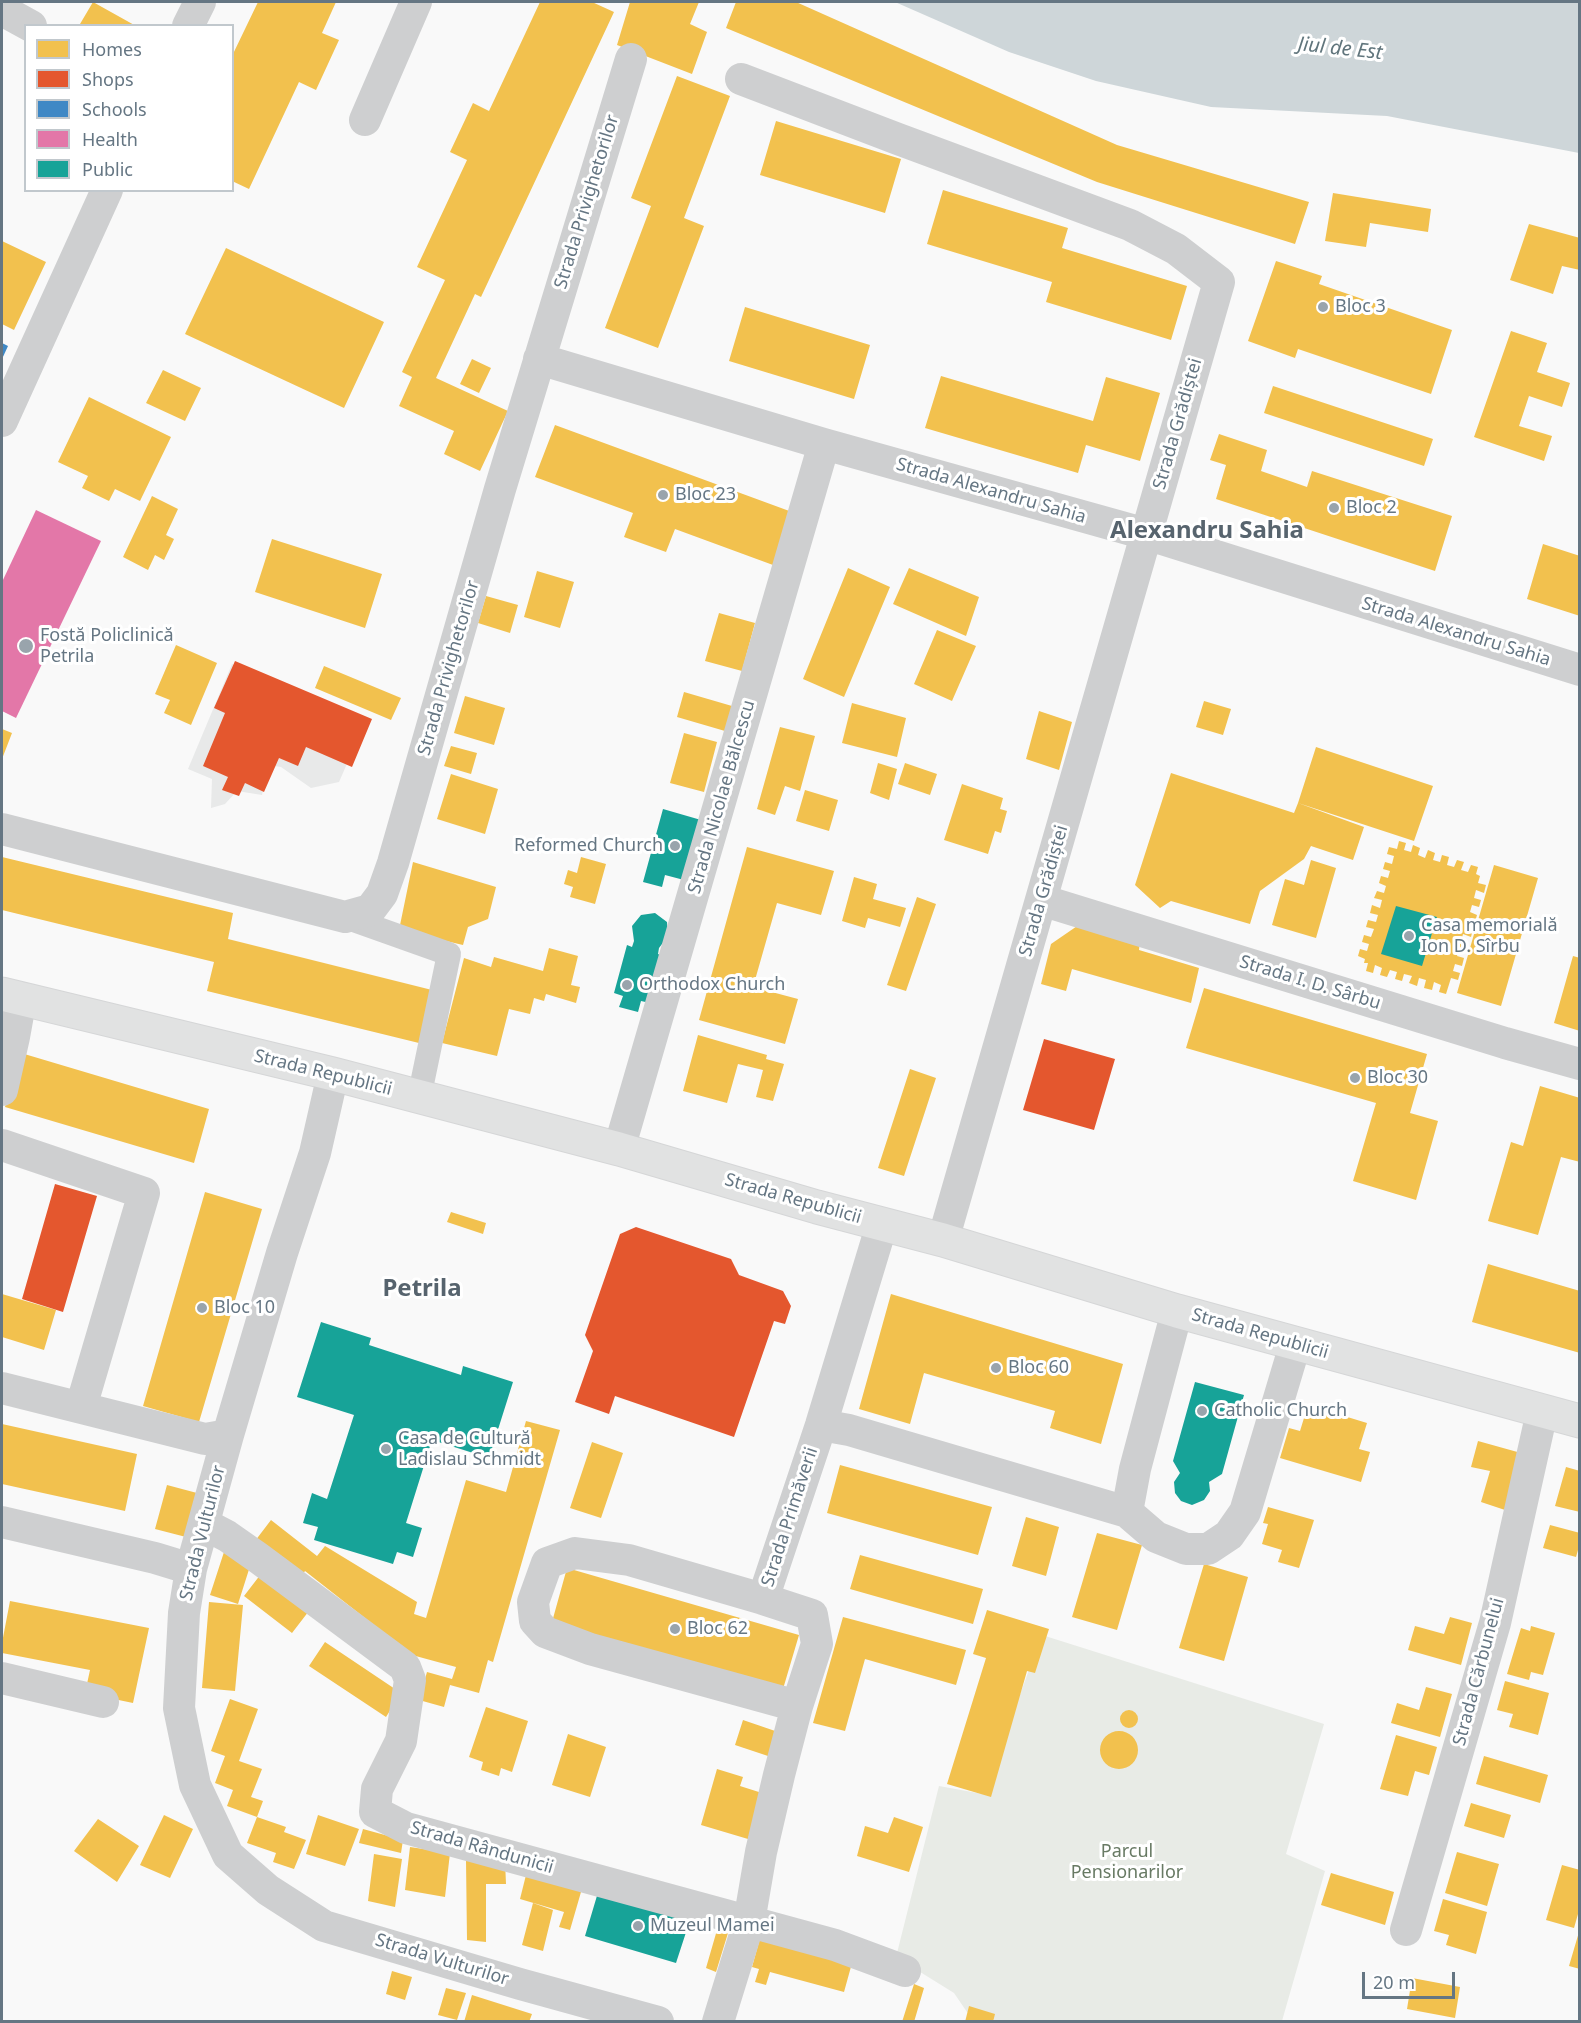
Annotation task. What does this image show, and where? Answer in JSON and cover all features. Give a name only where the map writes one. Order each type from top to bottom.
[{"type":"main road","name":"Strada Republicii","points":[[11,996],[333,1074],[619,1149],[944,1240],[1295,1345],[1580,1421]]},
{"type":"street","points":[[189,24],[200,2]]},
{"type":"street","points":[[365,120],[416,2]]},
{"type":"street","points":[[2,10],[27,24]]},
{"type":"street","name":"Strada Privighetorilor","points":[[345,917],[369,910],[382,894],[393,863],[496,500],[630,59]]},
{"type":"street","name":"Strada Grădiștei","points":[[741,78],[1130,225],[1176,249],[1219,282],[944,1240]]},
{"type":"street","points":[[2,421],[106,192]]},
{"type":"street","name":"Strada Alexandru Sahia","points":[[539,359],[824,444],[1146,534],[1580,670]]},
{"type":"street","name":"Strada Nicolae Bălcescu","points":[[619,1149],[824,444]]},
{"type":"street","points":[[2,829],[345,917],[449,954],[419,1098]]},
{"type":"street","name":"Strada I. D. Sârbu","points":[[1041,900],[1504,1043],[1580,1064]]},
{"type":"street","points":[[2,1090],[14,1037],[11,996]]},
{"type":"street","name":"Strada Vulturilor","points":[[333,1074],[315,1153],[228,1435],[191,1569],[184,1613],[179,1708],[195,1785],[228,1855],[268,1890],[324,1926],[658,2022]]},
{"type":"street","points":[[2,1145],[144,1193],[81,1407]]},
{"type":"street","name":"Strada Primăverii","points":[[718,2022],[749,1922],[762,1852],[797,1706],[817,1644],[812,1615],[763,1599],[821,1425],[882,1224]]},
{"type":"street","points":[[1127,1512],[1135,1469],[1177,1311]]},
{"type":"street","points":[[821,1425],[859,1433],[1127,1512],[1156,1537],[1186,1549],[1208,1549],[1228,1535],[1245,1512],[1295,1345]]},
{"type":"street","points":[[2,1388],[205,1439],[228,1435]]},
{"type":"street","name":"Strada Cărbunelui","points":[[1406,1929],[1494,1623],[1542,1412]]},
{"type":"street","points":[[2,1522],[155,1558],[191,1569]]},
{"type":"street","name":"Strada Rândunicii","points":[[204,1524],[227,1536],[257,1557],[405,1667],[410,1680],[401,1741],[377,1789],[375,1812],[406,1828],[835,1945],[904,1971]]},
{"type":"street","points":[[763,1599],[629,1560],[575,1553],[547,1563],[533,1602],[535,1621],[545,1632],[562,1639],[590,1649],[797,1706]]},
{"type":"street","points":[[2,1678],[103,1702]]},
{"type":"shaded area","points":[[232,664],[366,720],[339,782],[311,788],[281,767],[268,765],[262,795],[237,791],[225,804],[211,808],[212,779],[188,769]]},
{"type":"green space","name":"Parcul Pensionarilor","points":[[1042,1635],[1324,1724],[1286,1854],[1325,1871],[1282,2021],[995,2021],[992,2017],[967,2012],[954,1993],[896,1957],[939,1786],[983,1794]]},
{"type":"water","name":"Jiul de Est","points":[[895,2],[1579,2],[1579,153],[1387,116],[1211,107],[1096,81],[1009,52]]},
{"type":"building: Homes","points":[[93,2],[132,24],[80,24]]},
{"type":"building: Homes","points":[[258,2],[336,2],[322,33],[339,40],[316,90],[299,82],[249,189],[234,182],[234,52]]},
{"type":"building: Homes","points":[[540,2],[592,2],[614,12],[481,297],[475,294],[436,378],[508,411],[480,471],[444,454],[454,431],[399,406],[412,377],[402,372],[445,280],[417,267],[467,160],[450,152],[473,103],[489,111]]},
{"type":"building: Homes","points":[[630,2],[699,2],[690,24],[707,32],[692,74],[617,45]]},
{"type":"building: Homes","points":[[736,2],[796,2],[1117,145],[1309,202],[1295,244],[1097,182],[726,28]]},
{"type":"building: Homes","points":[[677,76],[730,96],[684,218],[704,226],[658,348],[605,328],[651,206],[631,198]]},
{"type":"building: Homes","points":[[776,121],[901,159],[885,213],[760,175]]},
{"type":"building: Homes","points":[[943,190],[1068,228],[1062,248],[1187,286],[1171,340],[1046,302],[1052,282],[927,244]]},
{"type":"building: Homes","points":[[1333,193],[1431,209],[1428,232],[1370,223],[1366,247],[1325,241]]},
{"type":"building: Homes","points":[[1529,224],[1580,238],[1580,270],[1562,266],[1553,294],[1510,280]]},
{"type":"building: Homes","points":[[2,241],[46,262],[14,330],[2,324]]},
{"type":"building: Homes","points":[[226,248],[384,322],[344,408],[185,334]]},
{"type":"building: Homes","name":"Bloc 3","points":[[1276,261],[1322,276],[1319,284],[1452,330],[1431,394],[1298,349],[1295,358],[1248,341]]},
{"type":"building: Homes","points":[[745,307],[870,345],[854,399],[729,361]]},
{"type":"building: Homes","points":[[1511,331],[1547,343],[1537,372],[1570,383],[1562,407],[1529,396],[1519,426],[1552,436],[1544,461],[1474,437]]},
{"type":"building: Homes","points":[[472,359],[491,368],[479,393],[460,384]]},
{"type":"building: Homes","points":[[163,370],[201,388],[185,421],[146,403]]},
{"type":"building: Homes","points":[[941,376],[1093,421],[1106,377],[1160,393],[1140,461],[1086,445],[1078,473],[925,428]]},
{"type":"building: Homes","points":[[1273,386],[1433,439],[1424,466],[1264,413]]},
{"type":"building: Homes","points":[[89,397],[171,437],[140,501],[115,489],[109,501],[82,488],[88,476],[58,462]]},
{"type":"building: Homes","name":"Bloc 23","points":[[555,425],[792,512],[773,565],[675,529],[666,552],[624,537],[633,513],[535,477]]},
{"type":"building: Homes","name":"Bloc 2","points":[[1219,434],[1267,450],[1261,471],[1307,487],[1312,471],[1452,516],[1435,571],[1216,499],[1226,465],[1210,460]]},
{"type":"building: Homes","points":[[152,496],[178,509],[166,535],[174,539],[164,560],[155,555],[148,570],[123,557]]},
{"type":"building: Homes","points":[[272,539],[382,574],[365,628],[255,592]]},
{"type":"building: Homes","points":[[1543,544],[1580,556],[1580,616],[1527,599]]},
{"type":"building: Homes","points":[[848,568],[890,587],[844,697],[803,679]]},
{"type":"building: Homes","points":[[909,568],[979,597],[966,636],[893,604]]},
{"type":"building: Homes","points":[[537,571],[574,582],[560,628],[524,617]]},
{"type":"building: Homes","points":[[486,596],[518,605],[510,633],[478,623]]},
{"type":"building: Homes","points":[[719,613],[755,623],[742,671],[705,661]]},
{"type":"building: Homes","points":[[937,630],[976,646],[952,701],[914,684]]},
{"type":"building: Homes","points":[[176,645],[217,663],[191,725],[164,713],[170,700],[155,694]]},
{"type":"building: Homes","points":[[324,666],[401,698],[391,720],[315,688]]},
{"type":"building: Homes","points":[[684,692],[732,706],[725,731],[677,717]]},
{"type":"building: Homes","points":[[465,696],[505,708],[494,745],[454,733]]},
{"type":"building: Homes","points":[[1204,701],[1231,709],[1223,735],[1196,727]]},
{"type":"building: Homes","points":[[852,703],[906,718],[897,757],[842,743]]},
{"type":"building: Homes","points":[[1039,711],[1072,722],[1059,770],[1026,759]]},
{"type":"building: Homes","points":[[780,727],[815,736],[800,791],[785,786],[775,815],[757,809]]},
{"type":"building: Homes","points":[[2,729],[12,733],[2,759]]},
{"type":"building: Homes","points":[[684,733],[717,742],[704,792],[670,783]]},
{"type":"building: Homes","points":[[451,746],[477,753],[471,774],[444,766]]},
{"type":"building: Homes","points":[[1316,747],[1433,786],[1414,841],[1298,803]]},
{"type":"building: Homes","points":[[878,763],[897,769],[889,800],[870,793]]},
{"type":"building: Homes","points":[[905,763],[937,774],[930,795],[898,784]]},
{"type":"building: Homes","points":[[1171,773],[1294,813],[1298,803],[1364,827],[1353,860],[1311,846],[1304,859],[1260,891],[1250,924],[1171,901],[1160,908],[1135,885]]},
{"type":"building: Homes","points":[[451,774],[498,789],[485,834],[437,819]]},
{"type":"building: Homes","points":[[962,784],[1003,798],[1000,809],[1007,811],[1001,833],[995,831],[988,854],[944,840]]},
{"type":"building: Homes","points":[[805,790],[838,800],[829,831],[796,821]]},
{"type":"building: Homes","points":[[1399,841],[1406,843],[1404,850],[1411,852],[1413,845],[1420,848],[1418,855],[1425,858],[1428,850],[1435,853],[1433,860],[1440,862],[1442,855],[1449,857],[1447,865],[1454,867],[1457,860],[1464,862],[1461,870],[1468,872],[1471,865],[1478,867],[1476,874],[1480,876],[1478,883],[1486,885],[1484,893],[1476,890],[1474,898],[1481,900],[1479,907],[1472,905],[1470,912],[1477,915],[1475,922],[1467,920],[1465,927],[1473,929],[1471,937],[1463,934],[1461,942],[1468,944],[1466,951],[1459,949],[1457,956],[1464,958],[1462,966],[1455,964],[1453,971],[1460,973],[1458,980],[1451,978],[1446,994],[1439,992],[1441,985],[1434,982],[1432,990],[1424,988],[1426,980],[1419,978],[1417,986],[1409,983],[1412,976],[1404,974],[1402,981],[1395,979],[1397,972],[1390,970],[1387,977],[1380,975],[1382,968],[1375,965],[1373,973],[1366,971],[1368,963],[1364,963],[1365,959],[1358,956],[1360,949],[1367,951],[1369,944],[1362,942],[1364,935],[1371,937],[1374,929],[1366,927],[1368,920],[1376,922],[1378,915],[1370,913],[1372,905],[1380,908],[1382,900],[1374,898],[1377,891],[1384,893],[1386,886],[1379,883],[1381,876],[1388,878],[1390,871],[1383,869],[1385,862],[1392,864],[1394,856],[1387,854],[1389,847],[1397,849]]},
{"type":"building: Homes","points":[[747,847],[834,871],[821,915],[777,903],[753,987],[798,999],[785,1044],[699,1020]]},
{"type":"building: Homes","points":[[2,857],[233,913],[228,939],[436,991],[423,1044],[207,991],[214,962],[2,910]]},
{"type":"building: Homes","points":[[581,857],[606,864],[595,904],[570,897],[573,887],[564,884],[568,870],[577,873]]},
{"type":"building: Homes","points":[[1311,860],[1336,868],[1316,938],[1272,925],[1285,879],[1304,885]]},
{"type":"building: Homes","points":[[413,862],[496,887],[488,919],[468,927],[463,945],[399,930]]},
{"type":"building: Homes","points":[[1494,865],[1538,878],[1501,1006],[1457,993]]},
{"type":"building: Homes","points":[[854,877],[877,884],[873,899],[906,908],[900,927],[868,918],[865,928],[842,921]]},
{"type":"building: Homes","points":[[917,897],[936,904],[906,991],[887,985]]},
{"type":"building: Homes","points":[[1083,922],[1140,939],[1139,950],[1199,968],[1191,1003],[1072,969],[1066,991],[1041,984],[1051,944]]},
{"type":"building: Homes","points":[[549,948],[578,956],[571,985],[580,987],[576,1003],[546,994],[544,1001],[534,998],[530,1014],[509,1009],[497,1056],[442,1043],[464,958],[491,967],[494,957],[543,971]]},
{"type":"building: Homes","points":[[1573,956],[1580,958],[1580,1031],[1554,1023]]},
{"type":"building: Homes","name":"Bloc 30","points":[[1204,988],[1427,1054],[1410,1113],[1438,1121],[1416,1200],[1353,1181],[1376,1103],[1186,1048]]},
{"type":"building: Homes","points":[[698,1035],[767,1055],[766,1059],[784,1064],[773,1101],[756,1097],[763,1070],[738,1064],[727,1103],[683,1091]]},
{"type":"building: Homes","points":[[21,1053],[209,1109],[194,1163],[5,1107]]},
{"type":"building: Homes","points":[[910,1069],[936,1078],[904,1176],[878,1168]]},
{"type":"building: Homes","points":[[1540,1086],[1580,1098],[1580,1162],[1561,1157],[1538,1235],[1488,1221],[1511,1142],[1523,1146]]},
{"type":"building: Homes","name":"Bloc 10","points":[[205,1192],[262,1209],[199,1422],[143,1406]]},
{"type":"building: Homes","points":[[451,1212],[486,1223],[483,1234],[447,1222]]},
{"type":"building: Homes","points":[[1488,1264],[1580,1291],[1580,1353],[1472,1322]]},
{"type":"building: Homes","points":[[2,1294],[56,1310],[44,1350],[2,1337]]},
{"type":"building: Homes","name":"Bloc 60","points":[[891,1294],[1123,1364],[1101,1444],[1050,1428],[1055,1411],[924,1373],[910,1424],[859,1409]]},
{"type":"building: Homes","points":[[1308,1405],[1367,1423],[1359,1449],[1370,1452],[1361,1482],[1280,1458],[1289,1428],[1300,1431]]},
{"type":"building: Homes","points":[[526,1421],[560,1430],[493,1662],[488,1660],[479,1693],[450,1685],[444,1707],[419,1700],[427,1672],[452,1679],[456,1667],[412,1655],[305,1571],[301,1577],[255,1541],[271,1520],[317,1556],[325,1546],[417,1602],[414,1614],[426,1618],[466,1480],[506,1492]]},
{"type":"building: Homes","points":[[2,1424],[137,1454],[125,1511],[2,1484]]},
{"type":"building: Homes","points":[[1478,1441],[1521,1453],[1505,1510],[1481,1502],[1490,1471],[1471,1467]]},
{"type":"building: Homes","points":[[592,1442],[623,1453],[601,1518],[570,1508]]},
{"type":"building: Homes","points":[[840,1465],[992,1507],[978,1555],[827,1513]]},
{"type":"building: Homes","points":[[1566,1467],[1580,1471],[1580,1512],[1555,1506]]},
{"type":"building: Homes","points":[[167,1485],[197,1493],[186,1537],[155,1529]]},
{"type":"building: Homes","points":[[1268,1507],[1314,1520],[1299,1568],[1278,1562],[1282,1550],[1262,1544],[1268,1524],[1263,1523]]},
{"type":"building: Homes","points":[[1026,1517],[1059,1527],[1046,1576],[1012,1566]]},
{"type":"building: Homes","points":[[1550,1525],[1580,1533],[1576,1557],[1543,1548]]},
{"type":"building: Homes","points":[[1097,1533],[1142,1545],[1117,1630],[1072,1617]]},
{"type":"building: Homes","points":[[224,1552],[252,1560],[238,1604],[210,1595]]},
{"type":"building: Homes","points":[[860,1555],[983,1589],[973,1624],[850,1589]]},
{"type":"building: Homes","points":[[1204,1564],[1248,1577],[1224,1661],[1179,1648]]},
{"type":"building: Homes","name":"Bloc 62","points":[[567,1568],[799,1635],[783,1689],[552,1622]]},
{"type":"building: Homes","points":[[264,1570],[312,1607],[292,1633],[244,1596]]},
{"type":"building: Homes","points":[[10,1601],[149,1628],[133,1703],[85,1693],[90,1670],[2,1653]]},
{"type":"building: Homes","points":[[209,1602],[243,1605],[235,1691],[202,1688]]},
{"type":"building: Homes","points":[[987,1610],[1049,1629],[1035,1673],[1027,1671],[991,1797],[947,1784],[986,1658],[973,1654]]},
{"type":"building: Homes","points":[[843,1617],[966,1650],[956,1685],[865,1659],[845,1731],[813,1723]]},
{"type":"building: Homes","points":[[1450,1617],[1472,1623],[1461,1665],[1408,1650],[1415,1626],[1444,1634]]},
{"type":"building: Homes","points":[[1531,1626],[1555,1633],[1543,1675],[1531,1672],[1529,1680],[1507,1674],[1521,1628],[1530,1631]]},
{"type":"building: Homes","points":[[325,1642],[401,1693],[386,1717],[309,1666]]},
{"type":"building: Homes","points":[[1505,1681],[1549,1693],[1538,1735],[1509,1727],[1513,1714],[1497,1710]]},
{"type":"building: Homes","points":[[1426,1687],[1452,1694],[1440,1737],[1391,1723],[1397,1703],[1419,1710]]},
{"type":"building: Homes","points":[[230,1699],[258,1709],[239,1761],[262,1769],[251,1797],[263,1801],[257,1817],[227,1806],[233,1790],[215,1783],[225,1756],[211,1751]]},
{"type":"building: Homes","points":[[486,1707],[528,1721],[512,1772],[501,1768],[499,1776],[481,1770],[483,1762],[469,1757]]},
{"type":"building: Homes","points":[[1129,1710],[1135,1713],[1138,1719],[1135,1725],[1129,1728],[1123,1725],[1120,1719],[1123,1713]]},
{"type":"building: Homes","points":[[743,1720],[781,1733],[774,1758],[735,1745]]},
{"type":"building: Homes","points":[[1119,1731],[1132,1737],[1138,1750],[1132,1763],[1119,1769],[1106,1763],[1100,1750],[1106,1737]]},
{"type":"building: Homes","points":[[568,1734],[606,1747],[590,1797],[552,1785]]},
{"type":"building: Homes","points":[[1396,1735],[1437,1747],[1429,1775],[1415,1771],[1408,1796],[1380,1789]]},
{"type":"building: Homes","points":[[1484,1756],[1548,1775],[1540,1803],[1476,1784]]},
{"type":"building: Homes","points":[[717,1769],[743,1777],[740,1786],[762,1793],[748,1839],[701,1825]]},
{"type":"building: Homes","points":[[1471,1803],[1511,1815],[1504,1838],[1464,1826]]},
{"type":"building: Homes","points":[[164,1815],[193,1829],[170,1878],[140,1865]]},
{"type":"building: Homes","points":[[318,1815],[359,1829],[345,1866],[306,1854]]},
{"type":"building: Homes","points":[[257,1817],[286,1827],[284,1832],[306,1840],[294,1869],[273,1862],[276,1853],[247,1843]]},
{"type":"building: Homes","points":[[894,1817],[923,1827],[909,1872],[857,1856],[865,1826],[888,1833]]},
{"type":"building: Homes","points":[[98,1819],[139,1846],[117,1882],[74,1851]]},
{"type":"building: Homes","points":[[363,1829],[403,1840],[401,1853],[359,1843]]},
{"type":"building: Homes","points":[[410,1847],[450,1853],[445,1897],[405,1890]]},
{"type":"building: Homes","points":[[1457,1852],[1499,1864],[1487,1906],[1445,1893]]},
{"type":"building: Homes","points":[[374,1854],[402,1859],[395,1907],[368,1901]]},
{"type":"building: Homes","points":[[466,1860],[505,1861],[506,1884],[486,1884],[486,1942],[467,1940]]},
{"type":"building: Homes","points":[[1562,1865],[1580,1870],[1580,1907],[1574,1928],[1546,1920]]},
{"type":"building: Homes","points":[[528,1867],[581,1892],[570,1930],[559,1927],[564,1912],[520,1899]]},
{"type":"building: Homes","points":[[1331,1873],[1394,1892],[1385,1925],[1321,1905]]},
{"type":"building: Homes","points":[[1443,1899],[1487,1912],[1476,1954],[1446,1945],[1449,1935],[1434,1931]]},
{"type":"building: Homes","points":[[533,1903],[553,1910],[543,1951],[522,1945]]},
{"type":"building: Homes","points":[[765,1920],[857,1945],[844,1992],[770,1972],[766,1985],[755,1982],[759,1969],[752,1967]]},
{"type":"building: Homes","points":[[717,1930],[728,1933],[716,1972],[706,1968]]},
{"type":"building: Homes","points":[[1580,1932],[1580,1969],[1569,1966]]},
{"type":"building: Homes","points":[[392,1971],[412,1977],[405,2000],[386,1994]]},
{"type":"building: Homes","points":[[1412,1978],[1460,1987],[1455,2018],[1407,2009]]},
{"type":"building: Homes","points":[[914,1984],[924,1988],[914,2022],[902,2022]]},
{"type":"building: Homes","points":[[446,1988],[466,1993],[457,2020],[438,2015]]},
{"type":"building: Homes","points":[[472,1995],[532,2014],[529,2022],[464,2022]]},
{"type":"building: Homes","points":[[969,2006],[995,2014],[993,2022],[965,2022]]},
{"type":"building: Shops","points":[[235,661],[372,719],[352,767],[306,747],[298,766],[279,758],[264,792],[245,783],[239,796],[222,790],[228,777],[203,766],[225,713],[214,708]]},
{"type":"building: Shops","points":[[1044,1039],[1115,1059],[1094,1130],[1023,1110]]},
{"type":"building: Shops","points":[[55,1184],[97,1196],[63,1312],[22,1299]]},
{"type":"building: Shops","points":[[636,1227],[731,1259],[739,1275],[783,1291],[791,1306],[785,1324],[774,1321],[734,1437],[615,1396],[609,1414],[575,1402],[593,1351],[585,1335],[620,1234]]},
{"type":"building: Schools","points":[[2,343],[8,346],[2,359]]},
{"type":"building: Health","name":"Fostă Policlinică Petrila","points":[[36,510],[101,541],[16,718],[2,711],[2,582]]},
{"type":"building: Public","points":[[663,809],[701,820],[684,880],[665,875],[662,887],[643,882]]},
{"type":"building: Public","name":"Casa memorială Ion D. Sîrbu","points":[[1396,906],[1437,917],[1422,966],[1381,954]]},
{"type":"building: Public","points":[[655,913],[667,922],[668,936],[659,948],[658,954],[663,956],[650,1003],[641,1001],[638,1012],[619,1007],[623,996],[614,993],[627,945],[632,947],[634,941],[632,926],[641,915]]},
{"type":"building: Public","name":"Casa de Cultură Ladislau Schmidt","points":[[321,1322],[371,1338],[369,1345],[461,1375],[463,1366],[513,1382],[489,1458],[432,1440],[406,1523],[422,1528],[413,1557],[397,1552],[393,1564],[314,1540],[318,1527],[303,1523],[312,1493],[327,1499],[354,1415],[297,1397]]},
{"type":"building: Public","points":[[1195,1382],[1244,1395],[1222,1474],[1209,1482],[1210,1491],[1204,1500],[1192,1505],[1181,1501],[1175,1493],[1174,1482],[1180,1473],[1173,1461]]},
{"type":"building: Public","name":"Muzeul Mamei","points":[[599,1889],[691,1917],[676,1963],[585,1936]]},
{"type":"place","name":"Bloc 3","points":[[1323,307]]},
{"type":"place","name":"Bloc 23","points":[[663,495]]},
{"type":"place","name":"Bloc 2","points":[[1334,508]]},
{"type":"place","name":"Fostă Policlinică Petrila","points":[[26,646]]},
{"type":"place","name":"Reformed Church","points":[[675,846]]},
{"type":"place","name":"Casa memorială Ion D. Sîrbu","points":[[1409,936]]},
{"type":"place","name":"Orthodox Church","points":[[627,985]]},
{"type":"place","name":"Bloc 30","points":[[1355,1078]]},
{"type":"place","name":"Bloc 10","points":[[202,1308]]},
{"type":"place","name":"Bloc 60","points":[[996,1368]]},
{"type":"place","name":"Catholic Church","points":[[1202,1411]]},
{"type":"place","name":"Casa de Cultură Ladislau Schmidt","points":[[386,1449]]},
{"type":"place","name":"Bloc 62","points":[[675,1629]]},
{"type":"place","name":"Muzeul Mamei","points":[[638,1926]]},
{"type":"district","name":"Alexandru Sahia","points":[[1207,531]]},
{"type":"district","name":"Petrila","points":[[422,1289]]}]
